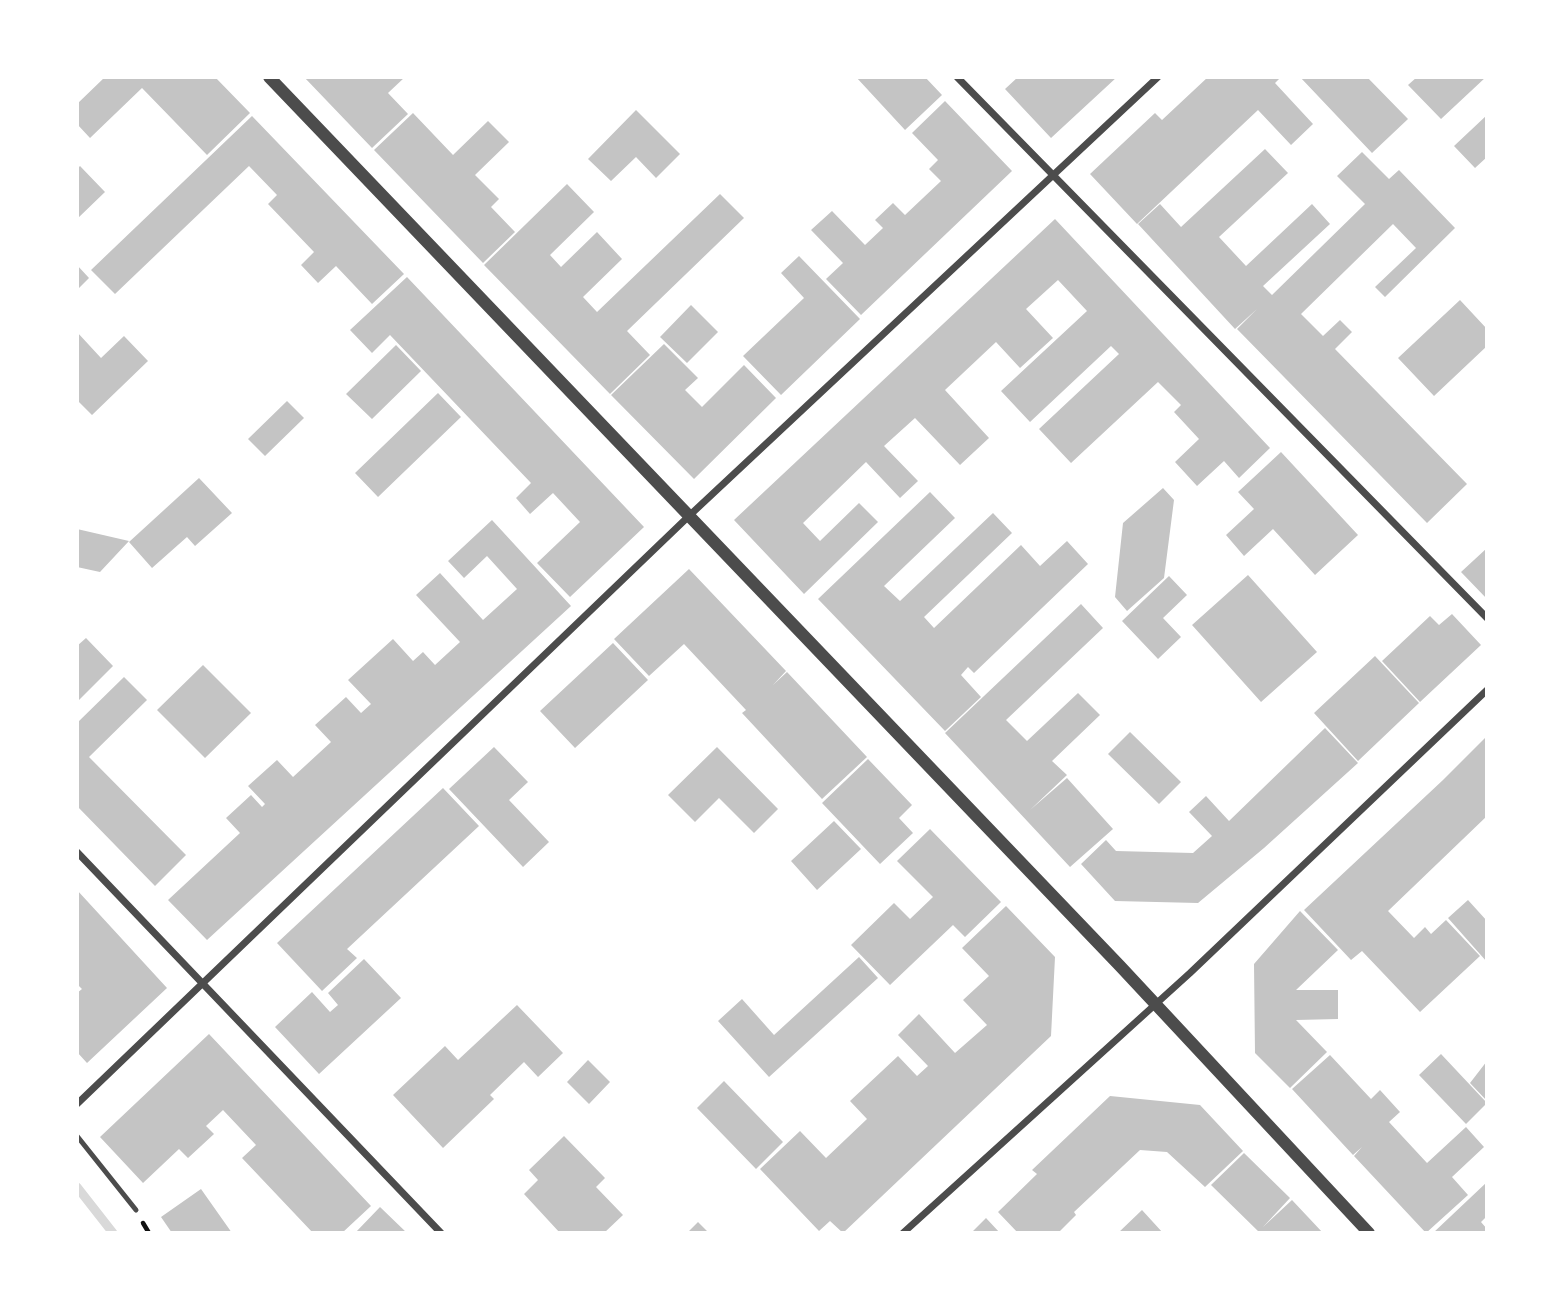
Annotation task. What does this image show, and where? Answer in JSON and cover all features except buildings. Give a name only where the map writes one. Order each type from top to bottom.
[{"type":"street","points":[[269,77],[690,514],[1156,1004],[1369,1233]]},
{"type":"street","points":[[957,77],[1487,618]]},
{"type":"street","points":[[77,1104],[690,514],[1158,77]]},
{"type":"street","points":[[903,1233],[1156,1004],[1487,690]]},
{"type":"street","points":[[77,852],[441,1233]]},
{"type":"lane","points":[[77,1136],[136,1210]]},
{"type":"waterway","points":[[77,1187],[113,1233]]}]
